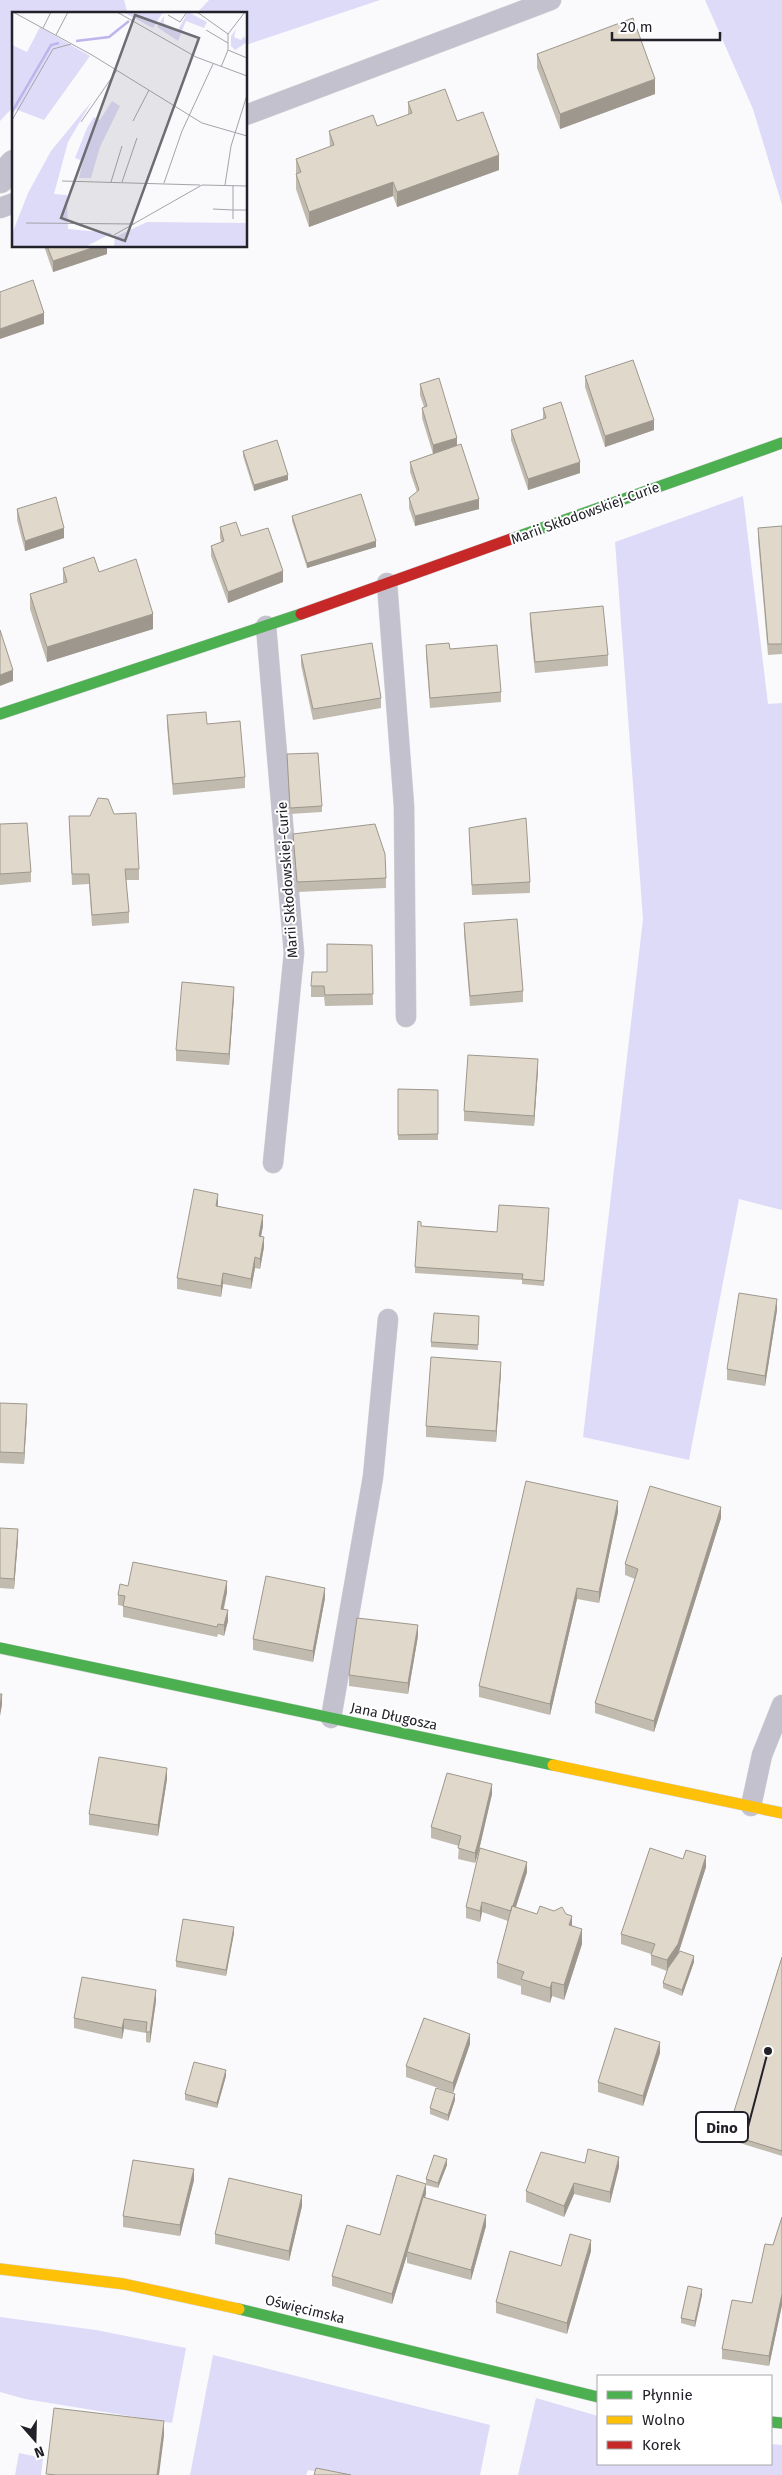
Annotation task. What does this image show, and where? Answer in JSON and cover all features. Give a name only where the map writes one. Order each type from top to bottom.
[{"type":"street","points":[[0,179],[12,166]]},
{"type":"street","name":"Marii Skłodowskiej-Curie","points":[[0,714],[266,626],[782,443]]},
{"type":"street","name":"Jana Długosza","points":[[0,1648],[782,1813]]},
{"type":"street","name":"Oświęcimska","points":[[0,2269],[124,2284],[241,2309],[597,2397]]},
{"type":"lane","points":[[248,114],[551,0]]},
{"type":"lane","points":[[0,208],[12,204]]},
{"type":"lane","points":[[388,583],[404,806],[406,1017]]},
{"type":"lane","name":"Marii Skłodowskiej-Curie","points":[[266,626],[294,953],[273,1163]]},
{"type":"lane","points":[[331,1718],[373,1477],[388,1319]]},
{"type":"lane","points":[[751,1806],[762,1755],[782,1705]]},
{"type":"shaded area","points":[[0,0],[124,0],[127,11],[125,12],[12,12],[12,108],[0,121]]},
{"type":"shaded area","points":[[209,0],[380,0],[248,44],[248,12],[198,12]]},
{"type":"shaded area","points":[[705,0],[782,0],[782,205],[753,109]]},
{"type":"shaded area","points":[[743,496],[768,704],[782,703],[782,1210],[739,1199],[689,1460],[583,1437],[643,919],[615,542]]},
{"type":"shaded area","points":[[0,2317],[96,2330],[186,2348],[172,2423],[25,2399],[0,2392]]},
{"type":"shaded area","points":[[213,2355],[490,2425],[480,2475],[331,2475],[308,2470],[306,2475],[190,2475]]},
{"type":"shaded area","points":[[536,2398],[597,2416],[597,2465],[772,2465],[772,2444],[782,2445],[782,2475],[518,2475]]},
{"type":"shaded area","points":[[19,2453],[43,2458],[41,2475],[15,2475]]},
{"type":"building","points":[[633,18],[655,79],[560,114],[537,54]]},
{"type":"building","points":[[445,89],[457,121],[483,112],[499,155],[397,192],[393,182],[309,212],[296,174],[301,172],[296,159],[334,145],[329,131],[373,115],[377,126],[412,113],[408,102]]},
{"type":"building","points":[[48,248],[92,248],[53,261]]},
{"type":"building","points":[[33,280],[44,313],[0,329],[0,292]]},
{"type":"building","points":[[633,360],[654,420],[605,436],[585,376]]},
{"type":"building","points":[[439,378],[457,438],[433,445],[422,408],[427,406],[420,384]]},
{"type":"building","points":[[561,402],[580,462],[528,479],[511,430],[546,418],[543,408]]},
{"type":"building","points":[[277,440],[288,475],[254,485],[243,451]]},
{"type":"building","points":[[461,444],[479,499],[415,516],[409,498],[419,490],[410,462]]},
{"type":"building","points":[[361,494],[376,541],[307,563],[292,516]]},
{"type":"building","points":[[56,497],[64,528],[25,541],[17,509]]},
{"type":"building","points":[[236,522],[241,536],[268,528],[283,571],[228,592],[211,546],[224,541],[220,527]]},
{"type":"building","points":[[782,526],[782,644],[768,644],[758,528]]},
{"type":"building","points":[[94,557],[99,572],[136,559],[153,614],[47,647],[30,594],[67,582],[63,568]]},
{"type":"building","points":[[603,606],[608,655],[535,662],[530,613]]},
{"type":"building","points":[[0,630],[13,670],[0,675]]},
{"type":"building","points":[[372,643],[381,698],[313,709],[301,655]]},
{"type":"building","points":[[449,643],[450,649],[497,645],[501,692],[430,698],[426,645]]},
{"type":"building","points":[[206,712],[207,724],[240,721],[245,777],[173,784],[167,715]]},
{"type":"building","points":[[318,753],[322,806],[290,808],[287,754]]},
{"type":"building","points":[[98,798],[108,799],[114,814],[136,813],[139,869],[125,869],[129,912],[92,915],[89,874],[72,874],[69,816],[90,816]]},
{"type":"building","points":[[526,818],[530,882],[472,885],[469,828]]},
{"type":"building","points":[[27,823],[31,872],[0,874],[0,824]]},
{"type":"building","points":[[375,824],[385,854],[386,878],[297,882],[293,834]]},
{"type":"building","points":[[517,919],[523,991],[470,996],[464,923]]},
{"type":"building","points":[[327,944],[372,945],[373,994],[325,995],[324,986],[311,986],[312,972],[327,972]]},
{"type":"building","points":[[182,982],[234,987],[229,1054],[176,1050]]},
{"type":"building","points":[[468,1055],[538,1059],[534,1116],[464,1111]]},
{"type":"building","points":[[398,1089],[438,1090],[438,1134],[398,1135]]},
{"type":"building","points":[[194,1189],[218,1194],[216,1206],[263,1215],[259,1236],[264,1237],[260,1259],[255,1257],[251,1279],[223,1273],[221,1286],[177,1278]]},
{"type":"building","points":[[499,1205],[549,1208],[544,1281],[522,1279],[523,1274],[415,1267],[418,1221],[421,1222],[421,1226],[497,1232]]},
{"type":"building","points":[[739,1293],[777,1299],[765,1376],[727,1369]]},
{"type":"building","points":[[434,1313],[479,1316],[478,1345],[431,1342]]},
{"type":"building","points":[[431,1357],[501,1362],[496,1431],[426,1426]]},
{"type":"building","points":[[0,1403],[27,1404],[24,1453],[0,1452]]},
{"type":"building","points":[[526,1481],[618,1501],[599,1592],[577,1588],[550,1704],[479,1686]]},
{"type":"building","points":[[650,1486],[721,1507],[654,1721],[595,1703],[638,1569],[625,1564]]},
{"type":"building","points":[[0,1528],[18,1529],[14,1579],[0,1578]]},
{"type":"building","points":[[133,1562],[227,1581],[221,1609],[228,1610],[224,1625],[218,1624],[217,1627],[123,1606],[125,1596],[118,1595],[120,1584],[128,1586]]},
{"type":"building","points":[[266,1576],[325,1588],[313,1651],[253,1639]]},
{"type":"building","points":[[357,1618],[418,1625],[408,1683],[349,1675]]},
{"type":"building","points":[[99,1757],[167,1768],[158,1825],[89,1814]]},
{"type":"building","points":[[447,1773],[492,1784],[475,1853],[458,1848],[461,1836],[431,1827]]},
{"type":"building","points":[[480,1848],[527,1862],[511,1911],[482,1902],[480,1911],[466,1907]]},
{"type":"building","points":[[650,1848],[683,1859],[686,1850],[706,1856],[678,1944],[667,1960],[651,1955],[655,1944],[621,1934]]},
{"type":"building","points":[[512,1906],[537,1914],[540,1906],[554,1911],[562,1907],[566,1914],[572,1916],[569,1925],[582,1929],[564,1985],[552,1982],[550,1988],[521,1979],[524,1972],[497,1963]]},
{"type":"building","points":[[183,1919],[234,1927],[226,1970],[176,1961]]},
{"type":"building","points":[[680,1951],[694,1956],[682,1990],[663,1983],[668,1968]]},
{"type":"building","points":[[782,1957],[782,2151],[727,2134]]},
{"type":"building","points":[[82,1977],[156,1990],[150,2032],[146,2032],[147,2022],[124,2019],[122,2028],[74,2018]]},
{"type":"building","points":[[424,2018],[470,2034],[453,2083],[406,2066]]},
{"type":"building","points":[[615,2028],[660,2042],[643,2096],[598,2082]]},
{"type":"building","points":[[194,2062],[226,2070],[217,2103],[185,2094]]},
{"type":"building","points":[[436,2088],[455,2094],[448,2115],[430,2108]]},
{"type":"building","points":[[588,2149],[619,2157],[610,2192],[574,2183],[564,2206],[526,2191],[541,2152],[585,2163]]},
{"type":"building","points":[[434,2155],[447,2159],[438,2183],[426,2179]]},
{"type":"building","points":[[133,2160],[194,2169],[180,2225],[123,2216]]},
{"type":"building","points":[[397,2175],[426,2184],[392,2294],[332,2276],[347,2225],[380,2235]]},
{"type":"building","points":[[229,2178],[302,2195],[289,2251],[215,2234]]},
{"type":"building","points":[[423,2197],[486,2215],[471,2270],[407,2252]]},
{"type":"building","points":[[782,2217],[782,2294],[769,2356],[722,2349],[732,2300],[752,2303],[765,2244],[773,2245]]},
{"type":"building","points":[[570,2234],[591,2240],[567,2323],[496,2302],[510,2251],[561,2266]]},
{"type":"building","points":[[688,2286],[702,2289],[695,2321],[681,2318]]},
{"type":"building","points":[[54,2408],[164,2421],[157,2475],[46,2474]]},
{"type":"building","points":[[316,2468],[351,2475],[314,2475]]},
{"type":"traffic: fast","points":[[511,539],[782,443]]},
{"type":"traffic: fast","points":[[0,714],[301,614]]},
{"type":"traffic: fast","points":[[0,1648],[553,1765]]},
{"type":"traffic: fast","points":[[239,2309],[597,2397]]},
{"type":"traffic: fast","points":[[772,2422],[782,2423]]},
{"type":"traffic: slow","points":[[553,1765],[782,1813]]},
{"type":"traffic: slow","points":[[0,2269],[124,2284],[239,2309]]},
{"type":"traffic: jam","points":[[301,614],[511,539]]},
{"type":"place","name":"Dino","points":[[768,2051]]}]
